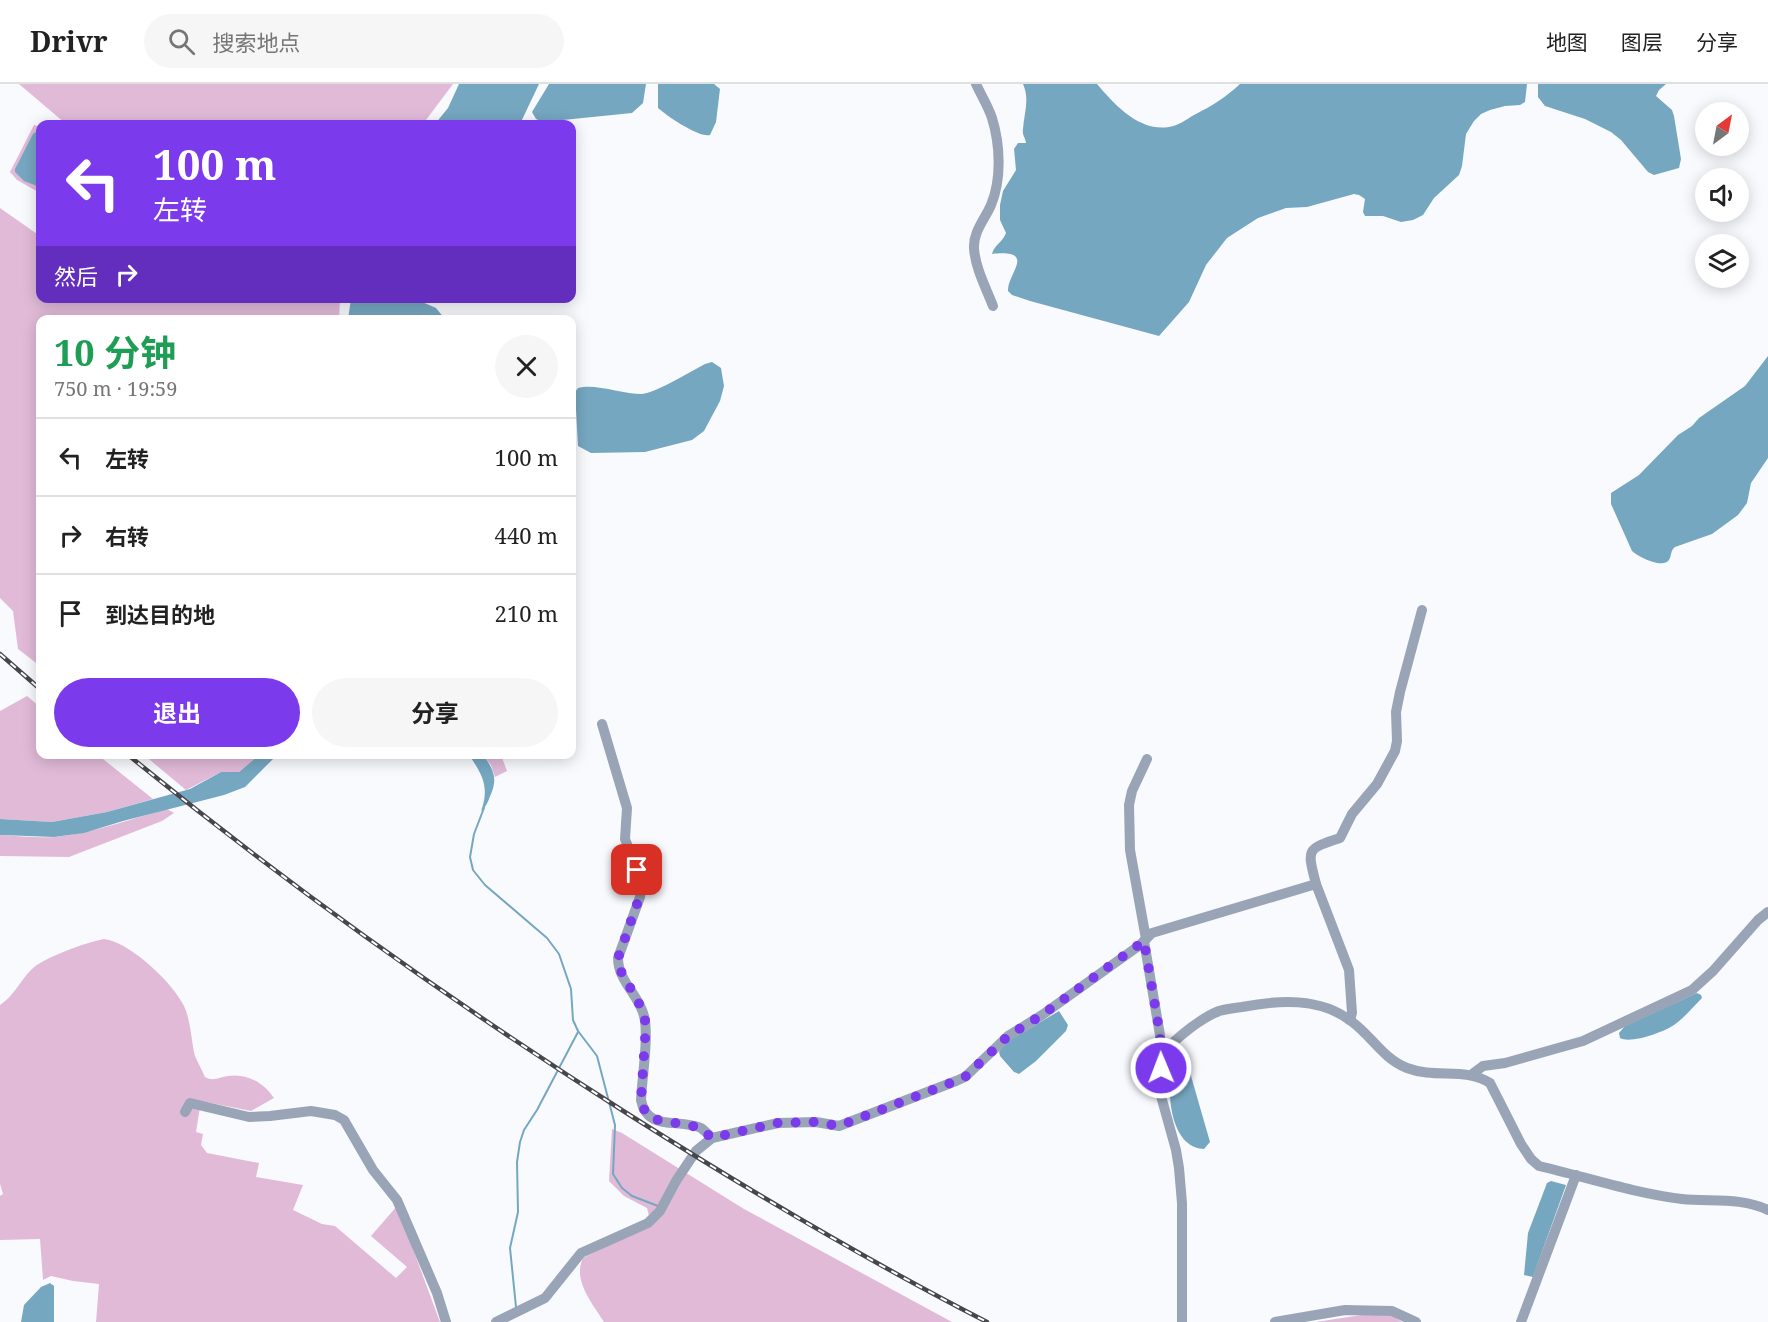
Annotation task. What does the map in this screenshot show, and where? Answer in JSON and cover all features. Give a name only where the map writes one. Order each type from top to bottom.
[{"type":"street","points":[[976,84],[992,117],[998,150],[998,175],[994,197],[980,225],[974,244],[976,259],[993,306]]},
{"type":"street","points":[[1350,1020],[1352,1013],[1349,970],[1309,860],[1317,845],[1341,838],[1352,814],[1377,784],[1395,751],[1396,712],[1422,610]]},
{"type":"street","points":[[602,724],[627,808],[625,839],[642,884],[640,897],[618,958],[618,966],[642,1009],[646,1024],[642,1106],[653,1119],[698,1127],[712,1138]]},
{"type":"street","points":[[1147,759],[1132,791],[1129,805],[1130,850],[1161,1054],[1160,1089],[1176,1150],[1182,1203],[1182,1322]]},
{"type":"street","points":[[496,1322],[549,1294],[581,1253],[648,1223],[655,1217],[696,1151],[712,1138],[778,1123],[816,1122],[839,1126],[956,1081],[965,1077],[1008,1036],[1042,1015],[1158,931],[1316,884]]},
{"type":"street","points":[[1471,1075],[1483,1066],[1504,1063],[1583,1041],[1692,990],[1768,912]]},
{"type":"street","points":[[1161,1054],[1177,1038],[1221,1011],[1283,1001],[1300,1002],[1350,1020],[1375,1046],[1404,1067],[1426,1074],[1471,1075],[1493,1085],[1521,1144],[1539,1166],[1655,1194],[1683,1199],[1751,1203],[1768,1210]]},
{"type":"street","points":[[185,1113],[190,1103],[249,1117],[311,1111],[335,1115],[344,1120],[373,1170],[398,1200],[437,1293],[446,1322]]},
{"type":"street","points":[[1521,1322],[1576,1174]]},
{"type":"street","points":[[1275,1322],[1344,1310],[1392,1311],[1416,1322]]},
{"type":"shaded area","points":[[19,84],[453,84],[426,120],[61,120]]},
{"type":"shaded area","points":[[34,125],[36,126],[36,191],[17,180],[10,172]]},
{"type":"shaded area","points":[[0,208],[36,233],[36,303],[340,303],[339,315],[36,315],[36,663],[18,649],[13,611],[0,598]]},
{"type":"shaded area","points":[[27,696],[36,704],[36,759],[103,759],[153,799],[107,812],[52,822],[0,819],[0,711]]},
{"type":"shaded area","points":[[149,759],[254,759],[239,772],[221,772],[186,790]]},
{"type":"shaded area","points":[[486,759],[502,759],[507,771],[495,777]]},
{"type":"shaded area","points":[[167,809],[174,813],[162,821],[69,857],[0,856],[0,835],[55,837],[69,835]]},
{"type":"shaded area","points":[[104,939],[138,955],[171,986],[184,1006],[195,1056],[205,1077],[214,1079],[242,1076],[260,1084],[274,1098],[251,1111],[201,1101],[196,1132],[203,1134],[201,1145],[207,1153],[259,1163],[256,1177],[303,1185],[293,1210],[322,1224],[335,1226],[396,1278],[407,1267],[371,1236],[397,1206],[440,1322],[96,1322],[99,1284],[51,1276],[43,1280],[40,1239],[0,1240],[0,1196],[3,1194],[0,1184],[0,1005],[37,965],[65,951]]},
{"type":"shaded area","points":[[612,1129],[744,1209],[952,1322],[604,1322],[585,1292],[582,1283],[580,1266],[583,1258],[651,1224],[647,1208],[624,1196],[609,1181]]},
{"type":"shaded area","points":[[1368,1314],[1393,1316],[1402,1322],[1316,1322]]},
{"type":"water","points":[[459,84],[539,84],[522,120],[438,120],[448,108]]},
{"type":"water","points":[[549,84],[646,84],[643,103],[632,113],[563,120],[538,120],[532,112]]},
{"type":"water","points":[[658,84],[714,84],[720,89],[716,122],[710,135],[691,130],[658,108]]},
{"type":"water","points":[[1023,84],[1097,84],[1128,115],[1147,125],[1158,127],[1172,126],[1182,122],[1218,101],[1240,84],[1527,84],[1525,102],[1520,105],[1490,110],[1481,114],[1474,121],[1466,134],[1459,175],[1434,198],[1423,215],[1401,222],[1383,216],[1365,216],[1363,212],[1365,199],[1354,194],[1307,207],[1286,208],[1258,218],[1227,238],[1206,265],[1189,302],[1159,336],[1030,301],[1012,295],[1008,291],[1017,259],[1014,255],[1006,253],[992,254],[1006,233],[1000,220],[1000,205],[1003,191],[1016,170],[1014,149],[1018,143],[1026,143],[1023,134],[1026,101]]},
{"type":"water","points":[[1538,84],[1666,84],[1656,96],[1672,110],[1674,116],[1681,159],[1679,168],[1654,175],[1648,172],[1621,140],[1611,132],[1585,119],[1545,106],[1538,97]]},
{"type":"water","points":[[36,132],[36,186],[24,181],[15,172]]},
{"type":"water","points":[[350,303],[424,303],[436,308],[442,315],[349,315]]},
{"type":"water","points":[[1768,356],[1768,458],[1751,483],[1747,503],[1738,515],[1712,534],[1675,547],[1666,562],[1656,563],[1632,551],[1611,504],[1611,493],[1639,475],[1678,435],[1692,426],[1699,418],[1745,386]]},
{"type":"water","points":[[712,362],[721,368],[724,386],[720,401],[704,431],[692,440],[645,452],[591,453],[578,446],[576,391],[578,388],[592,387],[648,393]]},
{"type":"water","points":[[254,759],[273,759],[245,787],[224,795],[84,833],[54,837],[0,835],[0,819],[52,822],[107,812],[190,789],[221,772],[239,772]]},
{"type":"water","points":[[472,759],[486,759],[493,773],[494,783],[487,803],[481,811],[485,788],[478,768]]},
{"type":"water","points":[[1697,993],[1702,998],[1669,1028],[1639,1038],[1620,1038],[1619,1033],[1625,1026]]},
{"type":"water","points":[[1059,1011],[1068,1025],[1066,1031],[1036,1061],[1019,1074],[1014,1072],[1000,1056],[999,1052],[1005,1043]]},
{"type":"water","points":[[1186,1067],[1189,1069],[1210,1142],[1204,1149],[1193,1146],[1185,1140],[1178,1131],[1171,1108],[1171,1074],[1176,1069]]},
{"type":"water","points":[[1551,1181],[1566,1185],[1533,1277],[1524,1275],[1528,1233],[1547,1183]]},
{"type":"water","points":[[50,1283],[54,1286],[54,1322],[21,1322],[24,1305],[41,1287]]},
{"type":"waterway","points":[[484,808],[474,834],[470,857],[473,870],[485,885],[547,938],[559,954],[571,989],[573,1020],[578,1031],[597,1056],[615,1125],[613,1174],[622,1188],[632,1196],[658,1206]]},
{"type":"waterway","points":[[516,1307],[510,1248],[518,1212],[517,1162],[520,1142],[524,1130],[578,1032]]},
{"type":"railway","points":[[0,654],[36,686]]},
{"type":"railway","points":[[133,759],[310,896],[499,1030],[672,1142],[761,1196],[895,1273],[987,1322]]},
{"type":"route","points":[[637,870],[642,890],[618,958],[618,966],[644,1015],[646,1024],[641,1100],[645,1112],[653,1119],[698,1127],[712,1138],[778,1123],[816,1122],[839,1126],[965,1077],[1001,1041],[1042,1015],[1144,941],[1160,1035],[1161,1068]]}]
